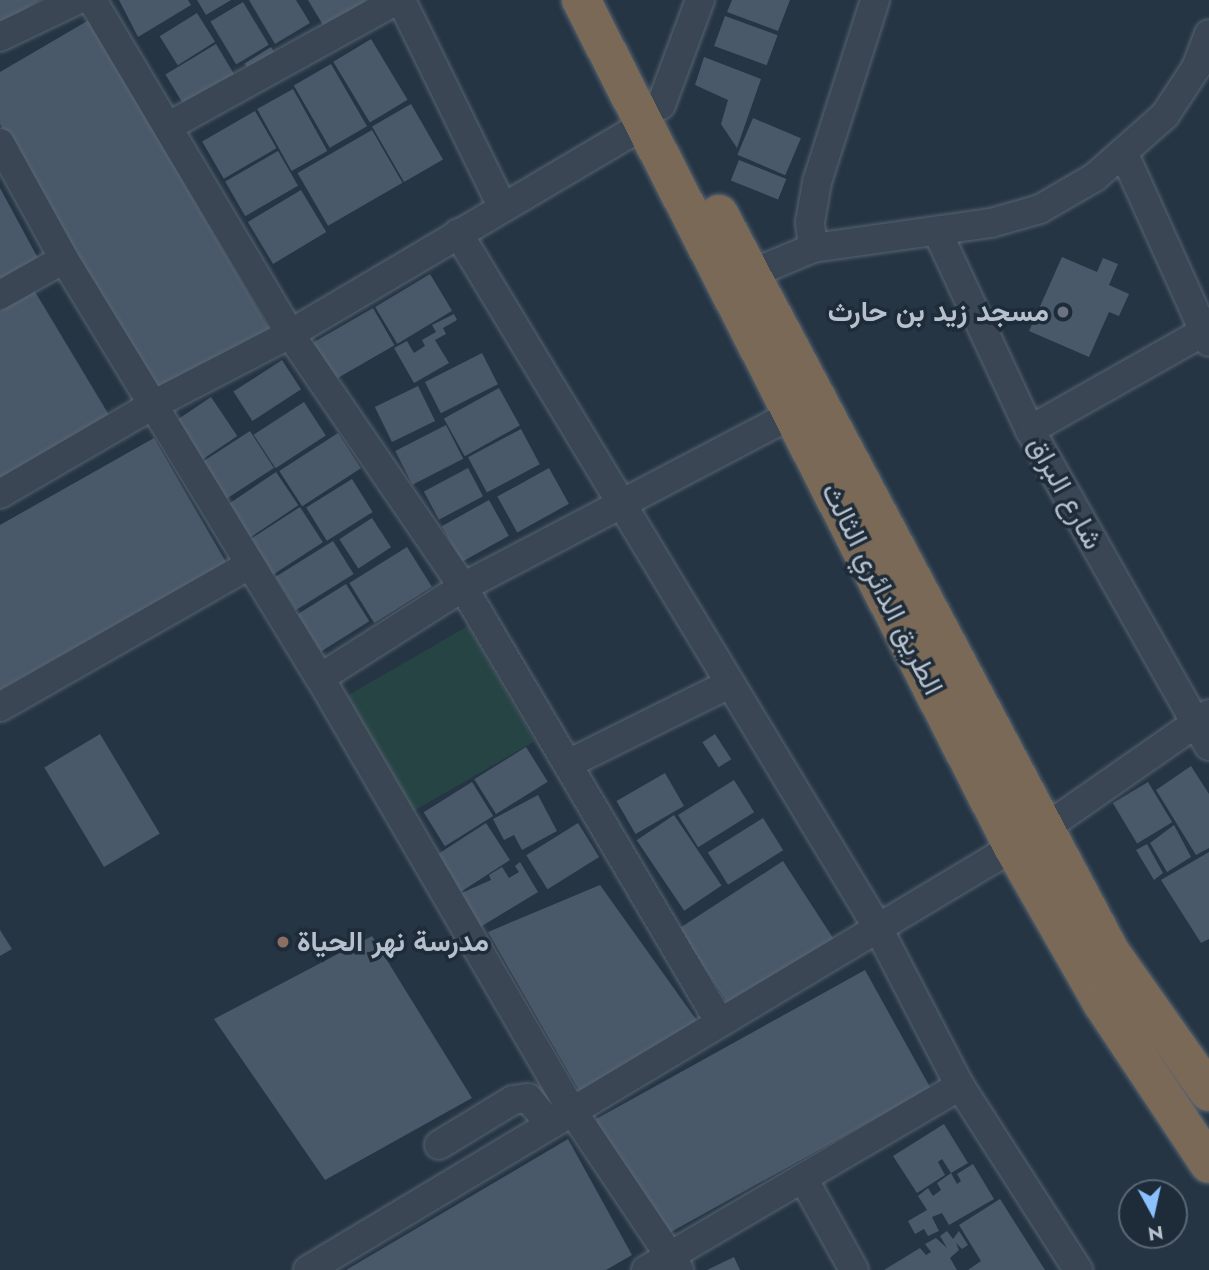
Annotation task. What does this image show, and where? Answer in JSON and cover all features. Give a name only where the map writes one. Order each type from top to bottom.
[{"type":"highway","name":"الطريق الدائري الثالث","points":[[581,0],[751,274],[1028,838],[1102,1003],[1209,1164]]},
{"type":"highway","name":"الطريق الدائري الثالث","points":[[610,0],[653,115],[792,414],[1028,838],[1209,1091]]},
{"type":"street","points":[[0,37],[77,0]]},
{"type":"street","points":[[92,0],[290,334],[463,587],[719,1021]]},
{"type":"street","points":[[169,126],[399,0],[502,206]]},
{"type":"street","points":[[0,494],[153,405],[290,334],[653,115],[700,0]]},
{"type":"street","points":[[813,248],[810,222],[817,181],[875,0]]},
{"type":"street","points":[[751,274],[813,248],[937,231],[1040,209],[1095,177],[1165,115],[1196,68],[1209,34]]},
{"type":"street","points":[[0,143],[64,259],[320,678],[560,1116],[675,1263]]},
{"type":"street","points":[[1030,430],[1206,337],[1124,153]]},
{"type":"street","name":"شارع البراق","points":[[937,231],[1030,430],[1204,728]]},
{"type":"street","points":[[458,233],[878,928],[960,1086],[1078,1270]]},
{"type":"street","points":[[0,295],[64,259]]},
{"type":"street","points":[[320,678],[463,587],[792,414]]},
{"type":"street","points":[[0,707],[249,565]]},
{"type":"street","points":[[568,764],[729,684]]},
{"type":"street","points":[[308,1270],[560,1116],[1028,838],[1204,728]]},
{"type":"street","points":[[646,1270],[675,1263],[803,1178],[960,1086]]},
{"type":"street","points":[[439,1145],[513,1100],[528,1098],[560,1116]]},
{"type":"street","points":[[803,1178],[854,1270]]},
{"type":"green space","points":[[468,626],[534,741],[409,814],[342,698]]},
{"type":"building","points":[[0,0],[40,0],[0,24]]},
{"type":"building","points":[[119,0],[188,0],[191,5],[138,37]]},
{"type":"building","points":[[197,0],[231,0],[206,15]]},
{"type":"building","points":[[249,0],[296,0],[310,23],[275,44]]},
{"type":"building","points":[[308,0],[365,0],[368,5],[326,30]]},
{"type":"building","points":[[732,0],[790,0],[778,31],[727,12]]},
{"type":"building","points":[[243,2],[269,45],[236,64],[210,22]]},
{"type":"building","points":[[197,13],[215,42],[178,65],[160,36]]},
{"type":"building","points":[[725,16],[778,35],[767,65],[714,46]]},
{"type":"building","points":[[89,20],[269,329],[157,394],[0,124],[0,72]]},
{"type":"building","points":[[371,39],[408,100],[370,123],[333,62]]},
{"type":"building","points":[[216,44],[239,82],[188,112],[165,74]]},
{"type":"building","points":[[271,47],[278,58],[252,74],[245,63]]},
{"type":"building","points":[[704,57],[761,79],[737,148],[721,124],[728,100],[695,85]]},
{"type":"building","points":[[331,64],[367,126],[330,148],[294,86]]},
{"type":"building","points":[[293,89],[327,151],[292,171],[257,109]]},
{"type":"building","points":[[411,104],[443,159],[404,182],[372,126]]},
{"type":"building","points":[[255,111],[276,148],[224,179],[202,142]]},
{"type":"building","points":[[753,118],[801,138],[785,175],[737,155]]},
{"type":"building","points":[[372,130],[403,183],[328,226],[298,173]]},
{"type":"building","points":[[278,151],[298,186],[245,216],[225,182]]},
{"type":"building","points":[[739,160],[786,179],[778,200],[731,180]]},
{"type":"building","points":[[0,188],[40,262],[0,283]]},
{"type":"building","points":[[301,190],[326,232],[273,264],[248,222]]},
{"type":"building","points":[[1062,257],[1097,272],[1103,258],[1118,264],[1109,285],[1129,294],[1119,316],[1109,312],[1089,357],[1029,331]]},
{"type":"building","points":[[430,274],[452,311],[397,344],[375,307]]},
{"type":"building","points":[[34,290],[112,420],[0,486],[0,311]]},
{"type":"building","points":[[373,308],[395,345],[335,380],[313,342]]},
{"type":"building","points":[[454,314],[457,320],[443,328],[446,334],[435,340],[449,363],[414,383],[394,348],[407,341],[414,353],[425,346],[422,340],[436,332],[432,325]]},
{"type":"building","points":[[482,353],[498,384],[441,413],[425,382]]},
{"type":"building","points":[[282,360],[301,389],[252,421],[233,392]]},
{"type":"building","points":[[418,386],[435,421],[392,442],[375,407]]},
{"type":"building","points":[[499,388],[520,426],[465,456],[444,419]]},
{"type":"building","points":[[211,397],[237,436],[198,462],[172,423]]},
{"type":"building","points":[[304,402],[326,436],[275,468],[254,435]]},
{"type":"building","points":[[446,425],[463,459],[412,485],[395,451]]},
{"type":"building","points":[[521,429],[540,464],[487,492],[468,457]]},
{"type":"building","points":[[250,431],[274,468],[221,502],[197,465]]},
{"type":"building","points":[[338,433],[361,468],[302,506],[279,471]]},
{"type":"building","points":[[154,438],[226,562],[0,690],[0,525]]},
{"type":"building","points":[[468,468],[483,496],[439,520],[424,491]]},
{"type":"building","points":[[549,468],[569,504],[517,532],[497,497]]},
{"type":"building","points":[[276,472],[298,505],[246,540],[224,507]]},
{"type":"building","points":[[352,479],[373,512],[327,541],[306,508]]},
{"type":"building","points":[[489,500],[509,536],[462,562],[442,526]]},
{"type":"building","points":[[300,507],[323,542],[267,579],[244,543]]},
{"type":"building","points":[[372,518],[391,547],[358,569],[339,539]]},
{"type":"building","points":[[333,541],[354,574],[296,610],[275,577]]},
{"type":"building","points":[[407,547],[432,587],[374,623],[349,583]]},
{"type":"building","points":[[346,584],[369,621],[321,652],[298,614]]},
{"type":"building","points":[[100,734],[160,833],[104,867],[44,767]]},
{"type":"building","points":[[715,734],[731,759],[719,767],[702,742]]},
{"type":"building","points":[[526,747],[548,782],[496,814],[474,779]]},
{"type":"building","points":[[1191,766],[1209,794],[1209,848],[1196,855],[1156,790]]},
{"type":"building","points":[[665,773],[684,806],[636,834],[617,801]]},
{"type":"building","points":[[734,780],[754,812],[698,847],[678,815]]},
{"type":"building","points":[[472,782],[493,816],[445,846],[424,812]]},
{"type":"building","points":[[1148,782],[1172,822],[1137,843],[1113,803]]},
{"type":"building","points":[[538,795],[557,831],[522,850],[514,835],[504,840],[493,819]]},
{"type":"building","points":[[674,815],[722,885],[684,911],[637,840]]},
{"type":"building","points":[[763,818],[783,850],[728,885],[708,852]]},
{"type":"building","points":[[486,823],[510,860],[457,894],[433,857]]},
{"type":"building","points":[[578,823],[599,857],[547,889],[526,855]]},
{"type":"building","points":[[1174,825],[1191,857],[1167,872],[1150,843]]},
{"type":"building","points":[[1147,844],[1163,873],[1154,880],[1136,850]]},
{"type":"building","points":[[1209,852],[1209,939],[1201,943],[1161,880]]},
{"type":"building","points":[[783,861],[834,940],[730,1007],[679,929]]},
{"type":"building","points":[[520,862],[538,892],[477,929],[457,895],[491,880],[489,875],[502,867],[509,878],[519,872],[515,866]]},
{"type":"building","points":[[600,885],[698,1022],[580,1092],[488,932]]},
{"type":"building","points":[[0,930],[12,949],[0,956]]},
{"type":"building","points":[[372,936],[472,1098],[325,1180],[214,1019]]},
{"type":"building","points":[[865,970],[930,1088],[661,1237],[596,1119]]},
{"type":"building","points":[[944,1124],[968,1163],[951,1173],[942,1159],[938,1162],[945,1175],[917,1193],[893,1156]]},
{"type":"building","points":[[568,1139],[632,1255],[606,1270],[346,1270]]},
{"type":"building","points":[[973,1164],[994,1199],[949,1225],[942,1213],[932,1217],[939,1231],[928,1236],[924,1229],[915,1234],[908,1221],[927,1210],[918,1196],[928,1188],[933,1196],[941,1190],[937,1183],[951,1173],[957,1184],[961,1181],[957,1174]]},
{"type":"building","points":[[1000,1199],[1045,1270],[968,1270],[981,1261],[959,1225]]},
{"type":"building","points":[[947,1231],[953,1239],[959,1231],[968,1245],[962,1249],[956,1243],[959,1250],[950,1258],[957,1270],[884,1270],[920,1248],[926,1255],[931,1252],[925,1244],[936,1238],[947,1248],[940,1236]]},
{"type":"building","points":[[734,1257],[740,1270],[707,1270]]},
{"type":"place","name":"مسجد زيد بن حارث","points":[[1063,312]]},
{"type":"place","name":"مدرسة نهر الحياة","points":[[283,942]]}]
